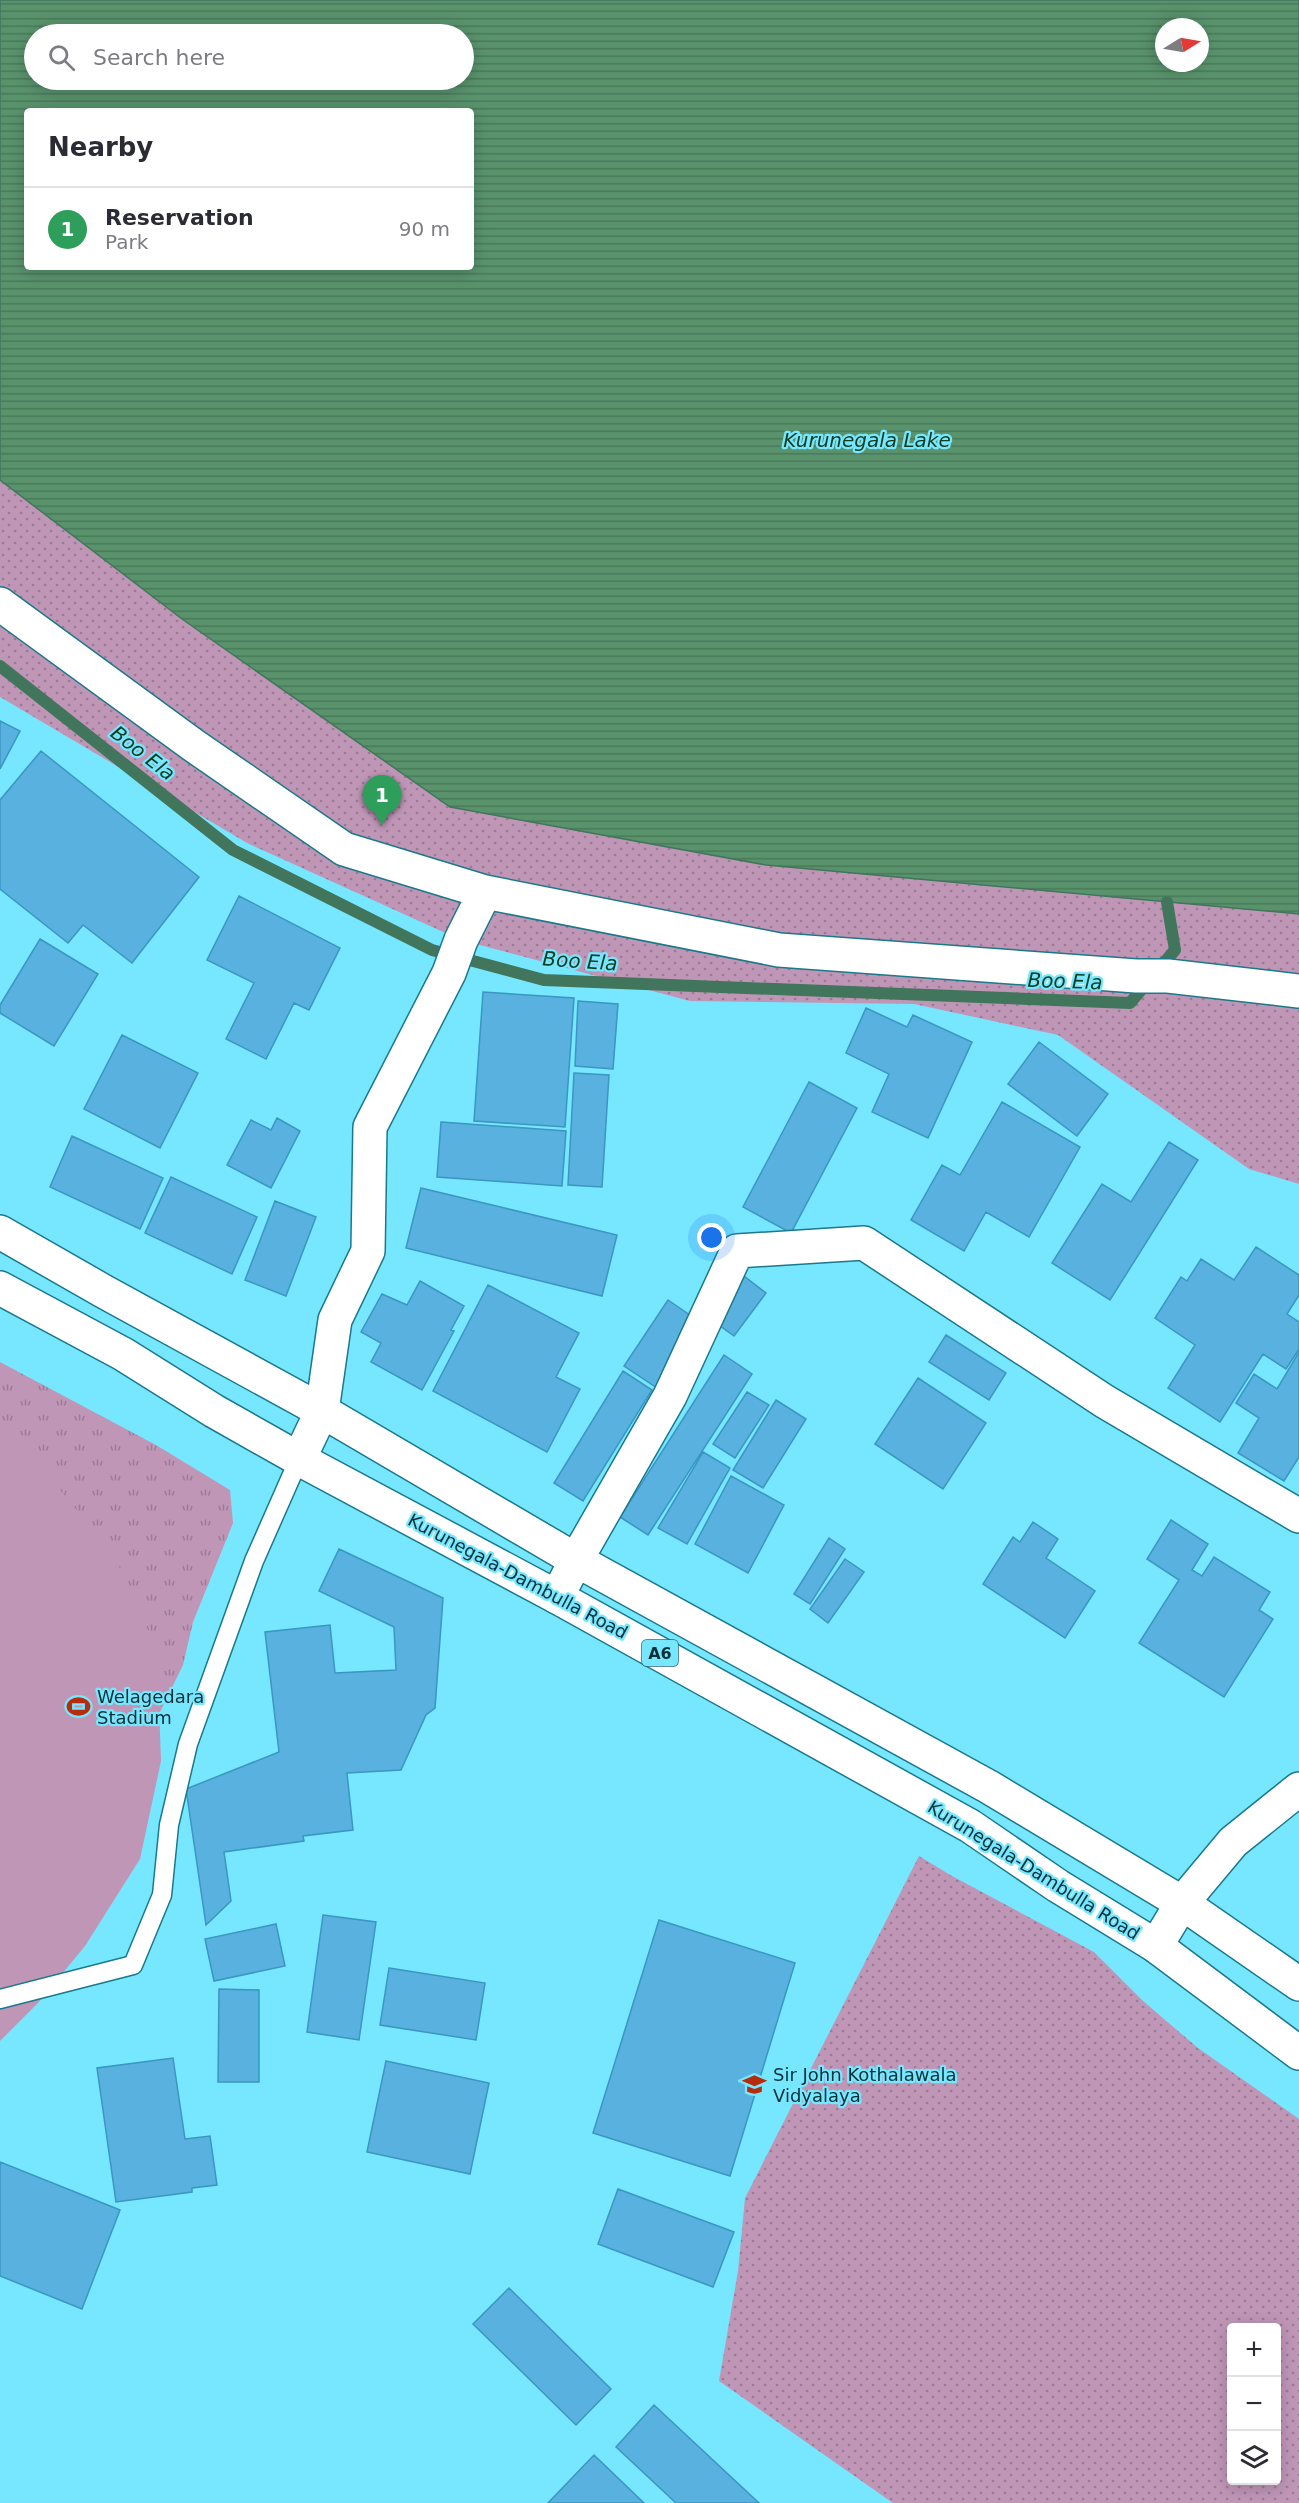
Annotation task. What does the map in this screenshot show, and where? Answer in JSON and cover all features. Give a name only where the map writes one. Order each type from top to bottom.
[{"type":"main road","points":[[0,604],[193,745],[344,849],[485,892],[779,950],[1152,976],[1299,991]]},
{"type":"main road","points":[[299,1459],[321,1411],[335,1320],[368,1251],[370,1127],[449,973],[461,940],[485,892]]},
{"type":"main road","name":"A6","points":[[0,1232],[321,1411],[576,1560],[989,1787],[1182,1903],[1299,1984]]},
{"type":"main road","points":[[557,1597],[670,1396],[737,1251],[864,1243],[1104,1401],[1299,1516]]},
{"type":"main road","name":"Kurunegala-Dambulla Road","points":[[0,1288],[123,1353],[214,1411],[299,1459],[557,1597],[970,1826],[1058,1886],[1156,1946],[1299,2053]]},
{"type":"main road","points":[[1156,1946],[1182,1903],[1233,1842],[1299,1789]]},
{"type":"lane","points":[[0,1999],[133,1965],[162,1895],[169,1825],[188,1744],[254,1561],[299,1459]]},
{"type":"green space","points":[[0,480],[182,619],[450,807],[766,865],[1299,914],[1299,1184],[1249,1169],[1058,1035],[914,1004],[690,1001],[461,940],[247,843],[0,697]]},
{"type":"green space","points":[[0,1362],[156,1445],[230,1490],[233,1523],[193,1622],[183,1665],[105,1825],[0,1478]]},
{"type":"green space","name":"Welagedara Stadium","points":[[0,1424],[24,1447],[113,1553],[157,1650],[161,1761],[140,1859],[85,1946],[38,2003],[0,2041]]},
{"type":"green space","points":[[919,1856],[1094,1952],[1143,2001],[1198,2048],[1299,2119],[1299,2503],[893,2503],[719,2381],[738,2271],[745,2198]]},
{"type":"water","name":"Kurunegala Lake","points":[[0,0],[1299,0],[1299,914],[766,865],[450,807],[182,619],[0,480]]},
{"type":"building","points":[[0,721],[20,731],[0,769]]},
{"type":"building","points":[[41,751],[199,877],[132,963],[83,925],[68,943],[0,889],[0,800]]},
{"type":"building","points":[[239,896],[340,948],[309,1010],[294,1003],[266,1059],[226,1039],[254,983],[207,960]]},
{"type":"building","points":[[40,939],[98,974],[54,1046],[0,1013],[0,1005]]},
{"type":"building","points":[[483,992],[574,998],[565,1127],[474,1121]]},
{"type":"building","points":[[578,1001],[618,1004],[613,1069],[575,1066]]},
{"type":"building","points":[[866,1008],[907,1027],[913,1015],[972,1042],[928,1138],[872,1112],[889,1074],[846,1053]]},
{"type":"building","points":[[122,1035],[198,1073],[160,1148],[84,1109]]},
{"type":"building","points":[[1039,1042],[1108,1094],[1077,1136],[1008,1084]]},
{"type":"building","points":[[574,1073],[609,1075],[602,1187],[568,1185]]},
{"type":"building","points":[[809,1082],[857,1108],[791,1233],[743,1207]]},
{"type":"building","points":[[1002,1102],[1080,1147],[1029,1237],[986,1212],[964,1251],[911,1220],[942,1165],[960,1175]]},
{"type":"building","points":[[277,1118],[300,1131],[271,1188],[227,1165],[251,1120],[271,1130]]},
{"type":"building","points":[[441,1122],[566,1131],[562,1186],[437,1177]]},
{"type":"building","points":[[72,1136],[163,1178],[140,1229],[50,1187]]},
{"type":"building","points":[[1169,1142],[1198,1160],[1110,1300],[1052,1263],[1102,1184],[1131,1202]]},
{"type":"building","points":[[171,1177],[257,1217],[232,1274],[145,1233]]},
{"type":"building","points":[[421,1188],[617,1235],[602,1296],[406,1248]]},
{"type":"building","points":[[275,1201],[316,1217],[286,1296],[245,1280]]},
{"type":"building","points":[[1256,1247],[1299,1275],[1299,1295],[1287,1314],[1299,1322],[1299,1349],[1286,1369],[1263,1354],[1220,1422],[1168,1388],[1195,1345],[1155,1318],[1181,1277],[1187,1281],[1201,1259],[1234,1280]]},
{"type":"building","points":[[744,1276],[766,1293],[734,1336],[712,1320]]},
{"type":"building","points":[[420,1281],[464,1306],[451,1330],[454,1331],[422,1390],[371,1362],[381,1343],[361,1332],[382,1294],[407,1305]]},
{"type":"building","points":[[488,1285],[579,1333],[556,1377],[580,1389],[547,1452],[433,1391]]},
{"type":"building","points":[[668,1300],[700,1322],[657,1388],[624,1366]]},
{"type":"building","points":[[946,1335],[1006,1373],[989,1400],[929,1362]]},
{"type":"building","points":[[1299,1352],[1299,1457],[1284,1481],[1238,1453],[1259,1418],[1236,1403],[1254,1374],[1277,1389]]},
{"type":"building","points":[[724,1355],[752,1374],[648,1535],[620,1517]]},
{"type":"building","points":[[623,1371],[652,1390],[583,1501],[554,1483]]},
{"type":"building","points":[[918,1378],[986,1423],[943,1489],[875,1444]]},
{"type":"building","points":[[747,1392],[769,1405],[735,1458],[713,1444]]},
{"type":"building","points":[[776,1400],[806,1419],[763,1488],[733,1470]]},
{"type":"building","points":[[703,1452],[730,1468],[687,1544],[658,1528]]},
{"type":"building","points":[[731,1476],[784,1505],[748,1573],[695,1544]]},
{"type":"building","points":[[1171,1520],[1208,1544],[1192,1570],[1202,1576],[1214,1557],[1270,1592],[1259,1610],[1273,1619],[1224,1697],[1139,1643],[1179,1580],[1147,1559]]},
{"type":"building","points":[[1033,1522],[1058,1539],[1046,1558],[1095,1591],[1065,1638],[983,1584],[1013,1537],[1020,1542]]},
{"type":"building","points":[[829,1538],[845,1549],[810,1604],[794,1594]]},
{"type":"building","points":[[339,1549],[443,1598],[435,1708],[426,1715],[401,1770],[347,1773],[353,1830],[303,1836],[304,1841],[224,1852],[231,1901],[206,1925],[186,1789],[279,1752],[265,1632],[330,1625],[335,1673],[396,1670],[394,1627],[319,1591]]},
{"type":"building","points":[[845,1559],[864,1572],[828,1623],[810,1609]]},
{"type":"building","points":[[323,1915],[376,1922],[359,2040],[307,2032]]},
{"type":"building","points":[[659,1920],[795,1963],[730,2176],[593,2133]]},
{"type":"building","points":[[276,1924],[285,1966],[214,1981],[205,1939]]},
{"type":"building","points":[[389,1968],[485,1983],[476,2040],[380,2025]]},
{"type":"building","points":[[219,1989],[259,1990],[259,2082],[218,2082]]},
{"type":"building","points":[[173,2058],[185,2139],[210,2136],[217,2185],[192,2188],[192,2192],[116,2202],[97,2068]]},
{"type":"building","points":[[386,2061],[489,2083],[470,2174],[367,2152]]},
{"type":"building","points":[[0,2162],[120,2210],[82,2309],[0,2276]]},
{"type":"building","points":[[618,2189],[734,2232],[713,2287],[598,2244]]},
{"type":"building","points":[[509,2288],[611,2389],[576,2425],[473,2324]]},
{"type":"building","points":[[654,2405],[759,2503],[676,2503],[616,2447]]},
{"type":"building","points":[[594,2455],[644,2503],[548,2503]]},
{"type":"waterway","name":"Boo Ela","points":[[0,666],[233,850],[432,950],[544,980],[1130,1003],[1175,950],[1167,902]]},
{"type":"place","name":"Reservation","points":[[382,825]]},
{"type":"place","name":"Welagedara Stadium","points":[[79,1706]]},
{"type":"place","name":"Sir John Kothalawala Vidyalaya","points":[[755,2084]]}]
